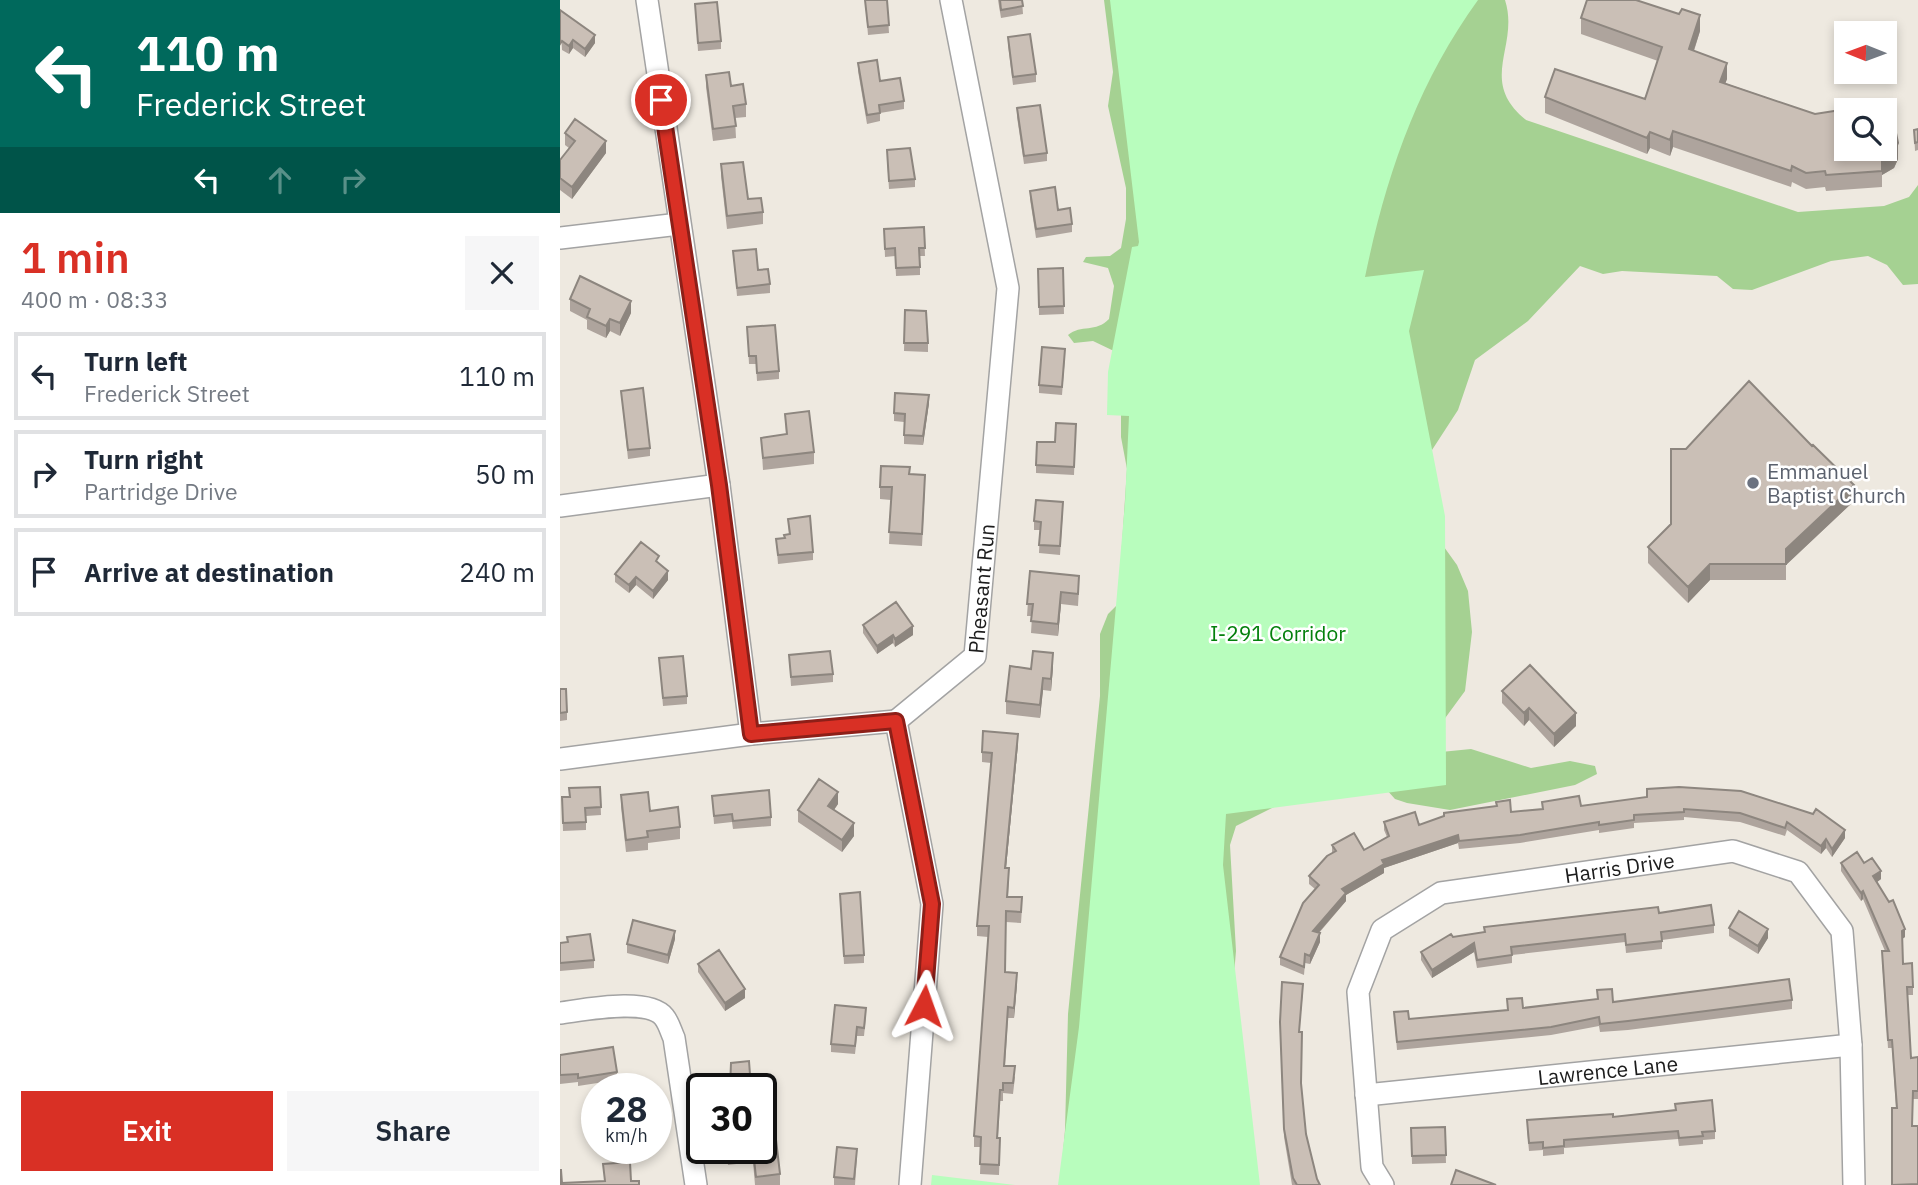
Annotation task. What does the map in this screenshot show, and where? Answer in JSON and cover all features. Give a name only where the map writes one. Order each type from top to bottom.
[{"type":"street","points":[[647,0],[719,485],[751,734]]},
{"type":"street","name":"Pheasant Run","points":[[896,721],[975,656],[1008,288],[951,0]]},
{"type":"street","points":[[560,238],[679,224]]},
{"type":"street","points":[[560,506],[719,485]]},
{"type":"street","points":[[560,759],[751,734],[896,721],[932,904],[910,1185]]},
{"type":"street","name":"Harris Drive","points":[[1383,1185],[1372,1167],[1358,992],[1382,930],[1441,893],[1733,851],[1798,872],[1842,931],[1852,1045],[1854,1185]]},
{"type":"street","points":[[560,1013],[622,1006],[650,1009],[664,1016],[674,1038],[696,1185]]},
{"type":"street","name":"Lawrence Lane","points":[[1366,1095],[1852,1045]]},
{"type":"green space","name":"I-291 Corridor","points":[[1104,0],[1505,0],[1508,33],[1502,77],[1504,91],[1526,120],[1798,212],[1884,206],[1909,197],[1918,185],[1918,284],[1903,285],[1887,265],[1868,256],[1831,261],[1752,290],[1733,289],[1717,276],[1622,271],[1603,274],[1580,266],[1528,321],[1475,360],[1458,410],[1432,450],[1428,469],[1439,540],[1457,565],[1468,591],[1472,632],[1465,691],[1443,721],[1441,752],[1471,749],[1531,768],[1570,761],[1595,766],[1597,774],[1575,785],[1450,810],[1407,803],[1395,799],[1386,789],[1278,805],[1236,826],[1230,845],[1236,951],[1232,998],[1060,1185],[1065,1130],[1068,1014],[1100,696],[1100,634],[1108,614],[1118,604],[1127,469],[1121,437],[1121,393],[1116,352],[1093,341],[1074,343],[1068,335],[1099,326],[1109,319],[1114,286],[1108,268],[1083,262],[1086,257],[1110,256],[1121,248],[1126,219],[1126,188],[1108,106],[1113,72]]},
{"type":"green space","name":"I-291 Corridor","points":[[1110,0],[1478,0],[1438,65],[1406,132],[1383,203],[1365,277],[1424,270],[1409,331],[1445,516],[1446,785],[1226,814],[1223,865],[1260,1185],[1058,1185],[1079,1027],[1125,503],[1129,416],[1107,415],[1108,372],[1132,247],[1138,246],[1139,242]]},
{"type":"green space","points":[[932,1175],[1015,1185],[931,1185]]},
{"type":"building","points":[[865,0],[887,0],[889,25],[868,27]]},
{"type":"building","points":[[1000,0],[1022,0],[1023,6],[1001,10]]},
{"type":"building","points":[[1587,0],[1636,0],[1679,14],[1682,9],[1700,15],[1689,49],[1727,63],[1720,82],[1815,114],[1834,111],[1834,161],[1882,161],[1882,171],[1826,175],[1825,171],[1806,173],[1792,166],[1791,171],[1673,131],[1670,140],[1650,132],[1647,138],[1545,97],[1555,69],[1645,99],[1662,47],[1581,18]]},
{"type":"building","points":[[717,2],[721,41],[698,43],[695,4]]},
{"type":"building","points":[[560,10],[595,35],[585,49],[573,40],[569,46],[562,41],[560,44]]},
{"type":"building","points":[[1030,34],[1036,74],[1013,77],[1008,37]]},
{"type":"building","points":[[877,60],[880,81],[900,78],[904,101],[879,105],[880,113],[867,115],[858,63]]},
{"type":"building","points":[[729,72],[731,86],[743,84],[746,104],[733,106],[736,126],[713,129],[706,75]]},
{"type":"building","points":[[1040,105],[1047,153],[1024,156],[1017,108]]},
{"type":"building","points":[[575,119],[606,141],[572,187],[560,178],[560,160],[575,141],[565,133]]},
{"type":"building","points":[[1918,129],[1918,142],[1915,143],[1914,130]]},
{"type":"building","points":[[910,148],[915,179],[889,181],[887,150]]},
{"type":"building","points":[[743,162],[748,199],[761,198],[763,212],[727,216],[721,164]]},
{"type":"building","points":[[1055,187],[1058,210],[1070,208],[1072,224],[1036,229],[1030,191]]},
{"type":"building","points":[[924,227],[925,248],[919,248],[920,267],[896,268],[895,248],[885,249],[884,229]]},
{"type":"building","points":[[756,249],[758,270],[768,269],[770,284],[737,288],[733,251]]},
{"type":"building","points":[[1063,268],[1064,306],[1039,307],[1038,269]]},
{"type":"building","points":[[580,276],[631,301],[620,323],[610,319],[606,326],[587,317],[590,309],[570,299]]},
{"type":"building","points":[[905,310],[926,311],[928,343],[904,343]]},
{"type":"building","points":[[775,325],[779,371],[757,373],[756,356],[749,356],[747,327]]},
{"type":"building","points":[[1042,347],[1065,349],[1062,387],[1039,385]]},
{"type":"building","name":"Emmanuel Baptist Church","points":[[1749,381],[1854,485],[1786,549],[1786,564],[1710,564],[1688,587],[1648,547],[1671,524],[1671,449],[1686,449]]},
{"type":"building","points":[[643,388],[650,448],[628,450],[621,391]]},
{"type":"building","points":[[895,393],[929,395],[923,436],[904,435],[905,414],[894,413]]},
{"type":"building","points":[[809,411],[814,452],[763,458],[761,438],[787,434],[785,414]]},
{"type":"building","points":[[1056,423],[1076,424],[1074,467],[1036,465],[1037,442],[1055,442]]},
{"type":"building","points":[[881,466],[910,467],[909,474],[925,475],[922,534],[889,532],[892,487],[880,487]]},
{"type":"building","points":[[1036,500],[1063,502],[1060,546],[1039,545],[1041,522],[1034,521]]},
{"type":"building","points":[[810,516],[813,552],[778,555],[776,539],[790,534],[788,519]]},
{"type":"building","points":[[641,542],[659,556],[656,561],[668,571],[653,591],[636,577],[629,585],[615,574]]},
{"type":"building","points":[[1030,571],[1079,576],[1078,594],[1061,592],[1058,624],[1031,621],[1033,604],[1027,604]]},
{"type":"building","points":[[896,602],[913,626],[895,639],[893,635],[877,646],[863,625]]},
{"type":"building","points":[[830,651],[833,674],[791,677],[789,655]]},
{"type":"building","points":[[1033,651],[1053,653],[1051,679],[1043,678],[1040,705],[1006,701],[1010,666],[1031,669]]},
{"type":"building","points":[[683,656],[687,696],[663,698],[659,658]]},
{"type":"building","points":[[1530,665],[1576,713],[1554,734],[1529,708],[1524,713],[1502,691]]},
{"type":"building","points":[[560,689],[566,689],[567,712],[560,713]]},
{"type":"building","points":[[983,731],[1018,734],[1005,868],[1009,868],[1007,897],[1022,897],[1021,912],[1006,911],[1005,972],[1017,973],[1014,1008],[1008,1007],[1004,1066],[1015,1066],[1013,1083],[1003,1083],[1003,1090],[1000,1090],[997,1138],[1000,1138],[999,1165],[980,1164],[981,1137],[974,1136],[989,926],[977,926],[992,753],[982,752]]},
{"type":"building","points":[[819,779],[838,792],[828,806],[854,823],[842,840],[798,810]]},
{"type":"building","points":[[600,787],[601,807],[585,808],[586,822],[563,823],[562,797],[570,797],[569,788]]},
{"type":"building","points":[[1679,787],[1741,791],[1813,814],[1816,809],[1845,830],[1832,849],[1826,839],[1821,846],[1787,822],[1785,828],[1740,813],[1684,809],[1684,812],[1634,815],[1634,820],[1599,825],[1599,822],[1520,835],[1459,841],[1458,835],[1382,860],[1384,864],[1342,889],[1346,893],[1313,931],[1320,933],[1310,956],[1305,954],[1304,967],[1280,957],[1303,903],[1319,885],[1309,876],[1327,856],[1336,851],[1332,845],[1354,833],[1364,850],[1389,836],[1384,822],[1415,812],[1419,825],[1444,816],[1444,813],[1497,806],[1496,802],[1510,800],[1511,812],[1543,809],[1542,802],[1579,796],[1581,806],[1647,797],[1647,789]]},
{"type":"building","points":[[769,790],[771,817],[733,821],[732,814],[714,816],[712,796]]},
{"type":"building","points":[[648,792],[650,811],[678,807],[680,827],[647,831],[648,837],[626,840],[621,795]]},
{"type":"building","points":[[1857,852],[1864,863],[1872,858],[1881,871],[1873,876],[1889,902],[1893,900],[1905,929],[1902,931],[1903,964],[1912,963],[1913,987],[1907,987],[1911,1058],[1918,1057],[1918,1091],[1913,1091],[1912,1126],[1918,1126],[1918,1184],[1892,1185],[1892,1108],[1897,1108],[1892,1040],[1888,1040],[1882,951],[1889,951],[1863,891],[1861,893],[1841,863]]},
{"type":"building","points":[[860,892],[864,955],[844,956],[840,894]]},
{"type":"building","points":[[1711,905],[1714,925],[1661,932],[1662,941],[1626,945],[1625,934],[1511,947],[1512,955],[1477,960],[1474,943],[1432,970],[1421,952],[1451,934],[1453,937],[1485,932],[1484,927],[1658,907],[1659,913]]},
{"type":"building","points":[[1739,911],[1768,929],[1758,946],[1729,928]]},
{"type":"building","points":[[633,920],[675,931],[668,955],[627,944]]},
{"type":"building","points":[[590,934],[594,960],[560,963],[560,943],[568,942],[567,937]]},
{"type":"building","points":[[719,950],[745,989],[725,1003],[698,964]]},
{"type":"building","points":[[1789,979],[1792,1000],[1600,1024],[1599,1017],[1551,1027],[1397,1042],[1394,1012],[1408,1011],[1409,1019],[1508,1010],[1507,999],[1522,998],[1523,1008],[1598,999],[1597,990],[1612,989],[1613,1002]]},
{"type":"building","points":[[1282,982],[1303,984],[1299,1032],[1302,1032],[1301,1083],[1306,1134],[1320,1185],[1297,1185],[1293,1178],[1284,1129],[1280,1022]]},
{"type":"building","points":[[835,1005],[866,1008],[864,1028],[857,1027],[855,1046],[831,1044]]},
{"type":"building","points":[[613,1047],[617,1072],[581,1073],[581,1078],[578,1078],[578,1074],[560,1075],[560,1055]]},
{"type":"building","points":[[749,1061],[750,1073],[731,1073],[731,1063]]},
{"type":"building","points":[[1712,1100],[1715,1131],[1702,1132],[1703,1136],[1679,1138],[1678,1131],[1564,1140],[1564,1146],[1543,1148],[1543,1142],[1529,1143],[1527,1120],[1613,1114],[1613,1117],[1676,1110],[1675,1104]]},
{"type":"building","points":[[1445,1127],[1446,1155],[1412,1156],[1411,1128]]},
{"type":"building","points":[[837,1147],[857,1149],[854,1179],[834,1177]]},
{"type":"building","points":[[777,1148],[780,1174],[756,1177],[755,1164],[777,1164]]},
{"type":"building","points":[[603,1164],[630,1164],[631,1181],[639,1181],[639,1185],[560,1185],[560,1170],[562,1183],[605,1181]]},
{"type":"building","points":[[1456,1170],[1496,1185],[1451,1185]]},
{"type":"place","name":"Emmanuel Baptist Church","points":[[1753,483]]},
{"type":"route","points":[[661,100],[719,485],[751,734],[896,721],[932,904],[924,1006]]}]
